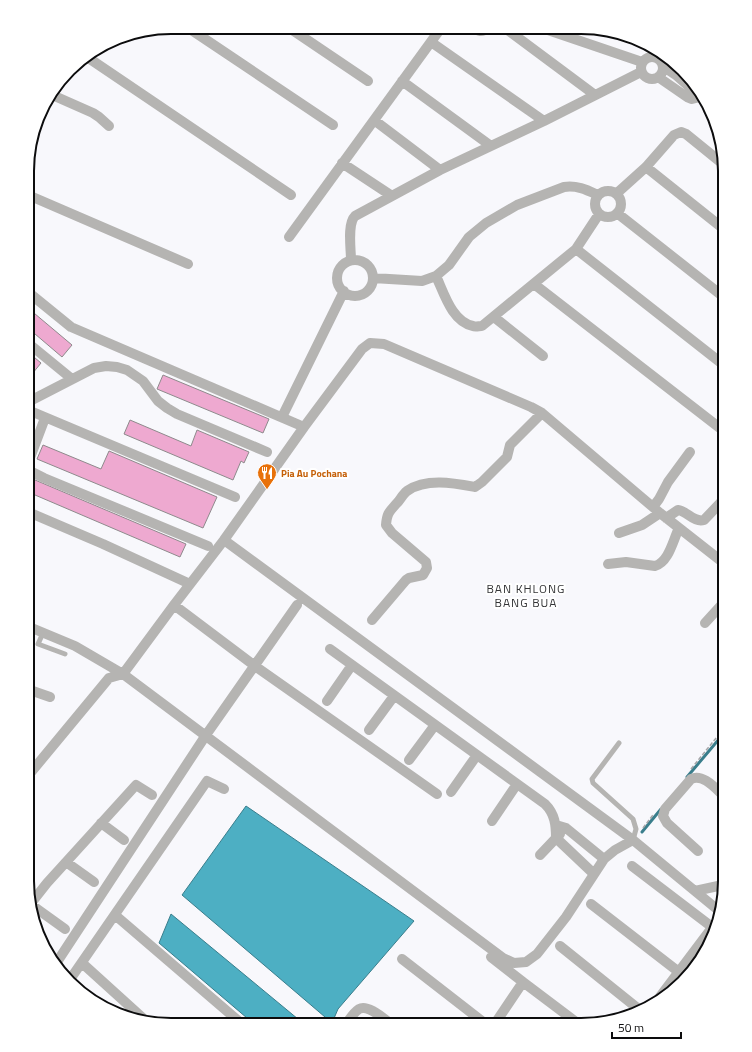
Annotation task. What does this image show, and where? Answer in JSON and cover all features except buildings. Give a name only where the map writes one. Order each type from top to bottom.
[{"type":"street","points":[[198,34],[333,124]]},
{"type":"street","points":[[298,34],[368,81]]},
{"type":"street","points":[[289,237],[437,34]]},
{"type":"street","points":[[512,34],[595,95]]},
{"type":"street","points":[[560,34],[642,62]]},
{"type":"street","points":[[431,42],[544,121]]},
{"type":"street","points":[[654,55],[642,62],[641,72],[645,77],[650,79],[658,78],[663,73],[664,67]]},
{"type":"street","points":[[91,60],[291,195]]},
{"type":"street","points":[[660,60],[664,67],[685,82]]},
{"type":"street","points":[[352,260],[350,225],[355,216],[440,170],[544,121],[641,72]]},
{"type":"street","points":[[658,78],[687,97],[698,100]]},
{"type":"street","points":[[402,81],[491,146]]},
{"type":"street","points":[[56,97],[93,113],[108,126]]},
{"type":"street","points":[[374,120],[440,170]]},
{"type":"street","points":[[616,194],[646,167],[674,135],[681,132],[686,134],[718,160]]},
{"type":"street","points":[[342,163],[392,196]]},
{"type":"street","points":[[646,167],[718,224]]},
{"type":"street","points":[[373,278],[422,281],[436,276],[449,265],[469,237],[486,223],[517,205],[570,186],[581,188],[598,195]]},
{"type":"street","points":[[607,191],[616,194],[621,203],[620,209],[617,213],[608,217],[599,214],[594,204],[598,195],[607,191]]},
{"type":"street","points":[[34,198],[188,264]]},
{"type":"street","points":[[617,213],[718,292]]},
{"type":"street","points":[[436,276],[450,306],[459,320],[473,326],[482,326],[576,249],[599,214]]},
{"type":"street","points":[[576,249],[718,361]]},
{"type":"street","points":[[352,260],[357,260],[366,264],[372,272],[373,278],[372,283],[366,292],[355,295],[344,291],[338,282],[339,271],[346,262],[352,260]]},
{"type":"street","points":[[534,284],[718,427]]},
{"type":"street","points":[[282,417],[344,291]]},
{"type":"street","points":[[34,297],[71,327],[304,427]]},
{"type":"street","points":[[494,317],[543,356]]},
{"type":"street","points":[[34,769],[109,678],[124,674],[174,604],[224,540],[304,427],[362,350],[370,343],[384,344],[542,413],[660,513],[718,559]]},
{"type":"street","points":[[34,348],[72,379]]},
{"type":"street","points":[[34,399],[94,368],[118,366],[127,370],[143,381],[158,401],[166,408],[267,452]]},
{"type":"street","points":[[34,413],[235,498]]},
{"type":"street","points":[[372,620],[406,580],[422,575],[427,568],[426,562],[392,533],[386,525],[387,514],[406,492],[420,485],[437,482],[455,483],[475,487],[507,457],[510,445],[542,413]]},
{"type":"street","points":[[34,447],[45,418]]},
{"type":"street","points":[[660,513],[659,499],[668,482],[690,452]]},
{"type":"street","points":[[34,473],[208,546]]},
{"type":"street","points":[[619,533],[642,525],[660,513],[678,510],[681,510],[696,520],[704,520],[718,505]]},
{"type":"street","points":[[34,515],[190,584]]},
{"type":"street","points":[[608,564],[626,562],[654,566],[659,565],[667,556],[679,528]]},
{"type":"street","points":[[224,540],[633,840],[715,907]]},
{"type":"street","points":[[174,604],[255,666],[437,794]]},
{"type":"street","points":[[59,959],[206,735],[297,605]]},
{"type":"street","points":[[705,623],[718,609]]},
{"type":"street","points":[[34,629],[75,646],[124,674],[503,958],[514,963],[526,962],[537,954],[566,917],[604,860],[615,850],[633,840]]},
{"type":"street","points":[[330,649],[549,808],[561,826],[604,860]]},
{"type":"street","points":[[327,701],[352,665]]},
{"type":"street","points":[[34,691],[50,697]]},
{"type":"street","points":[[369,730],[394,696]]},
{"type":"street","points":[[409,760],[435,725]]},
{"type":"street","points":[[451,792],[477,755]]},
{"type":"street","points":[[698,851],[667,823],[664,816],[665,809],[690,779],[695,777],[702,778],[718,790]]},
{"type":"street","points":[[73,976],[207,781],[224,789]]},
{"type":"street","points":[[492,821],[517,784]]},
{"type":"street","points":[[35,899],[136,785],[152,795]]},
{"type":"street","points":[[101,823],[124,840]]},
{"type":"street","points":[[540,855],[556,838],[561,826]]},
{"type":"street","points":[[556,838],[594,874]]},
{"type":"street","points":[[66,862],[94,882]]},
{"type":"street","points":[[632,866],[710,927]]},
{"type":"street","points":[[695,891],[718,886]]},
{"type":"street","points":[[591,904],[681,974]]},
{"type":"street","points":[[37,909],[66,929]]},
{"type":"street","points":[[115,915],[235,1018]]},
{"type":"street","points":[[440,917],[571,1018]]},
{"type":"street","points":[[684,971],[706,937]]},
{"type":"street","points":[[560,946],[636,1007]]},
{"type":"street","points":[[402,959],[478,1018]]},
{"type":"street","points":[[82,963],[138,1014]]},
{"type":"street","points":[[499,1018],[523,982]]},
{"type":"street","points":[[351,1018],[359,1009],[366,1008],[382,1018]]},
{"type":"lane","points":[[43,633],[38,644],[66,654]]},
{"type":"lane","points":[[618,743],[592,779],[593,783],[633,819],[636,829],[633,840]]},
{"type":"water","points":[[246,806],[414,921],[338,1009],[334,1018],[326,1018],[182,895]]},
{"type":"water","points":[[171,914],[297,1018],[247,1018],[159,943]]},
{"type":"waterway","points":[[687,777],[718,740]]},
{"type":"waterway","points":[[642,832],[661,809]]},
{"type":"place","name":"Pia Au Pochana","points":[[267,490]]},
{"type":"district","name":"BAN KHLONG BANG BUA","points":[[526,595]]}]
